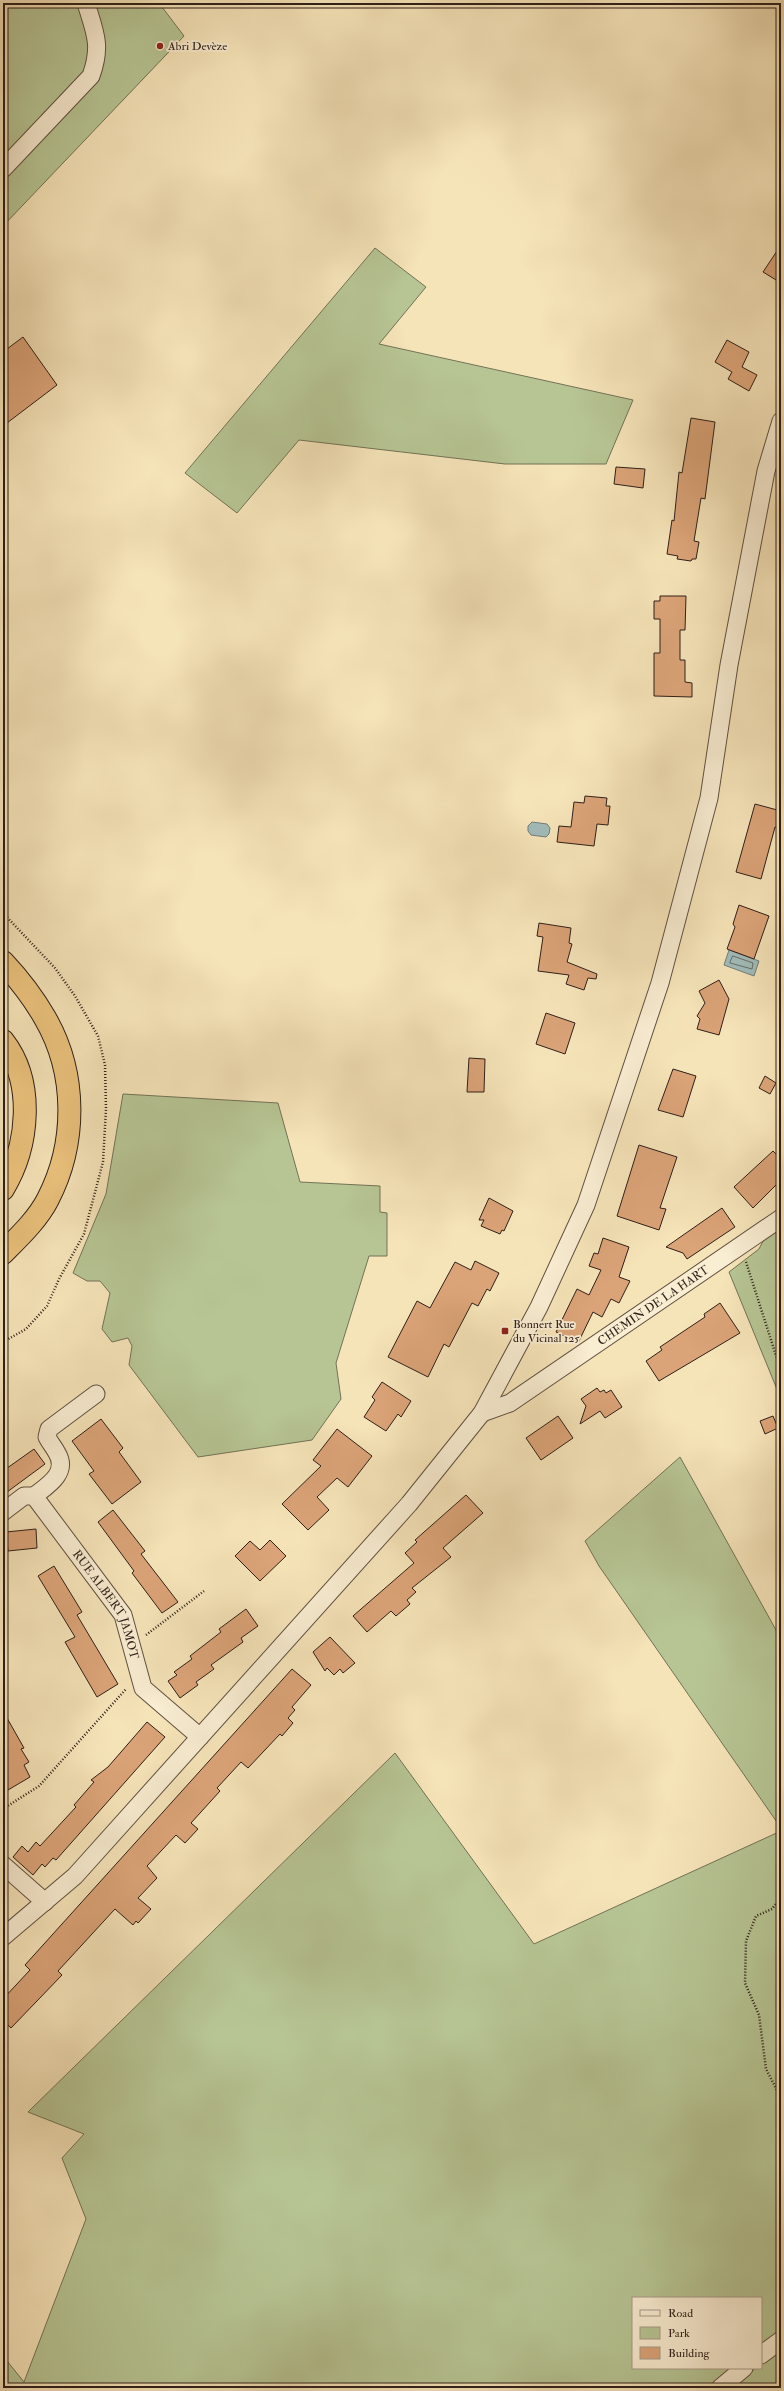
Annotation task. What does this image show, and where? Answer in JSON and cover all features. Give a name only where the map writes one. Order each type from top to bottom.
[{"type":"highway","points":[[3,962],[27,990],[46,1019],[59,1051],[68,1084],[70,1104],[66,1153],[50,1195],[33,1221],[3,1253]]},
{"type":"highway","points":[[3,1041],[16,1063],[25,1106],[24,1132],[16,1160],[3,1189]]},
{"type":"street","points":[[3,169],[91,76],[98,57],[97,38],[86,3]]},
{"type":"street","points":[[3,1937],[75,1876],[409,1504],[482,1413],[539,1306],[586,1205],[660,984],[709,798],[730,665],[765,479],[781,421]]},
{"type":"street","name":"CHEMIN DE LA HART","points":[[482,1413],[510,1402],[781,1218]]},
{"type":"street","points":[[3,1512],[24,1496],[34,1496],[60,1472],[60,1461],[47,1437],[49,1429],[96,1394]]},
{"type":"street","name":"RUE ALBERT JAMOT","points":[[34,1496],[122,1615],[143,1688],[200,1738]]},
{"type":"street","points":[[3,1865],[45,1902]]},
{"type":"street","points":[[762,2354],[781,2340]]},
{"type":"street","points":[[720,2388],[743,2369]]},
{"type":"path","points":[[3,914],[37,948]]},
{"type":"path","points":[[740,1245],[781,1371]]},
{"type":"path","points":[[131,1646],[204,1591]]},
{"type":"path","points":[[3,1809],[39,1786],[124,1690],[140,1679]]},
{"type":"path","points":[[781,1897],[772,1910],[756,1916],[748,1935],[746,1941],[745,1983],[759,2015],[766,2069],[781,2098]]},
{"type":"green space","points":[[3,3],[159,3],[184,36],[3,226]]},
{"type":"green space","points":[[375,248],[426,287],[379,344],[633,400],[606,464],[505,464],[299,440],[237,513],[185,473]]},
{"type":"green space","points":[[123,1094],[278,1103],[300,1182],[380,1186],[380,1212],[387,1213],[387,1256],[369,1256],[336,1363],[341,1399],[312,1440],[198,1457],[129,1365],[132,1346],[128,1338],[112,1342],[102,1329],[110,1293],[100,1281],[87,1281],[73,1273],[106,1194]]},
{"type":"green space","points":[[781,1216],[781,1399],[729,1272],[759,1249],[772,1223]]},
{"type":"green space","points":[[680,1457],[781,1639],[781,1828],[599,1566],[585,1541]]},
{"type":"green space","points":[[395,1753],[534,1944],[781,1831],[781,2329],[762,2345],[762,2297],[632,2297],[632,2369],[734,2369],[711,2388],[3,2388],[3,2356],[24,2382],[86,2219],[62,2158],[84,2134],[28,2112]]},
{"type":"green space","points":[[781,2349],[781,2388],[731,2388],[755,2369],[762,2369],[762,2363]]},
{"type":"water","points":[[532,822],[547,824],[550,828],[549,834],[546,837],[531,835],[528,831],[528,826]]},
{"type":"water","points":[[729,950],[759,961],[754,976],[724,965]]},
{"type":"building","points":[[781,245],[781,283],[763,272]]},
{"type":"building","points":[[23,337],[57,385],[3,426],[3,352]]},
{"type":"building","points":[[727,340],[749,352],[742,367],[757,375],[749,391],[728,379],[732,372],[715,362]]},
{"type":"building","points":[[691,418],[715,422],[705,499],[701,498],[694,541],[699,542],[696,559],[692,559],[691,561],[677,559],[678,556],[667,554],[672,520],[674,521],[679,472],[682,473]]},
{"type":"building","points":[[616,467],[645,469],[643,488],[614,484]]},
{"type":"building","points":[[660,596],[686,596],[685,630],[680,630],[680,660],[685,660],[685,682],[692,683],[692,697],[654,696],[654,653],[660,653],[660,619],[654,619],[654,601],[660,601]]},
{"type":"building","points":[[585,796],[607,798],[606,806],[610,806],[608,825],[597,824],[594,846],[557,842],[559,826],[571,827],[574,802],[584,803]]},
{"type":"building","points":[[755,804],[781,811],[781,828],[775,827],[761,879],[736,872]]},
{"type":"building","points":[[739,905],[769,916],[754,959],[727,949],[735,927],[733,924]]},
{"type":"building","points":[[539,923],[571,928],[569,943],[572,944],[567,962],[597,974],[596,979],[588,978],[584,990],[566,984],[569,975],[538,971],[543,937],[537,936]]},
{"type":"building","points":[[719,980],[729,999],[719,1035],[697,1029],[700,1019],[697,1016],[705,1003],[699,991]]},
{"type":"building","points":[[546,1013],[575,1023],[565,1054],[536,1044]]},
{"type":"building","points":[[469,1058],[485,1059],[484,1092],[467,1092]]},
{"type":"building","points":[[673,1069],[696,1076],[683,1117],[658,1110]]},
{"type":"building","points":[[765,1076],[776,1083],[770,1094],[759,1088]]},
{"type":"building","points":[[639,1145],[677,1157],[660,1208],[666,1209],[659,1230],[617,1216]]},
{"type":"building","points":[[773,1151],[781,1159],[781,1180],[753,1208],[734,1187]]},
{"type":"building","points":[[489,1198],[513,1211],[504,1231],[502,1230],[500,1234],[481,1226],[484,1220],[479,1220]]},
{"type":"building","points":[[722,1208],[735,1227],[687,1259],[683,1253],[666,1247]]},
{"type":"building","points":[[603,1238],[629,1247],[619,1277],[630,1281],[619,1303],[611,1299],[602,1317],[593,1312],[578,1343],[556,1332],[577,1289],[589,1295],[601,1270],[589,1266],[594,1253],[598,1254]]},
{"type":"building","points":[[475,1261],[499,1273],[490,1291],[487,1289],[478,1306],[472,1303],[449,1347],[444,1344],[428,1377],[388,1357],[417,1301],[430,1308],[455,1262],[471,1270]]},
{"type":"building","points":[[720,1303],[740,1333],[659,1381],[646,1361],[662,1350],[660,1347],[705,1317],[704,1314]]},
{"type":"building","points":[[382,1382],[411,1401],[401,1417],[398,1414],[386,1431],[364,1417],[375,1400],[372,1397]]},
{"type":"building","points":[[597,1388],[600,1392],[604,1390],[606,1393],[611,1390],[622,1407],[605,1418],[600,1411],[580,1424],[586,1406],[581,1399]]},
{"type":"building","points":[[558,1416],[573,1438],[541,1460],[526,1438]]},
{"type":"building","points":[[773,1416],[778,1428],[765,1434],[760,1421]]},
{"type":"building","points":[[101,1419],[123,1448],[119,1452],[141,1482],[112,1504],[89,1474],[94,1471],[72,1441]]},
{"type":"building","points":[[337,1429],[372,1456],[348,1487],[337,1478],[317,1497],[329,1510],[308,1530],[282,1504],[321,1466],[313,1460]]},
{"type":"building","points":[[34,1449],[45,1464],[3,1495],[3,1471]]},
{"type":"building","points":[[466,1495],[483,1513],[443,1548],[451,1557],[412,1588],[416,1592],[407,1600],[410,1604],[396,1616],[391,1611],[367,1632],[353,1616],[414,1563],[405,1553],[417,1542],[415,1540]]},
{"type":"building","points":[[113,1510],[145,1551],[141,1554],[178,1602],[162,1613],[132,1573],[134,1571],[98,1522]]},
{"type":"building","points":[[36,1529],[37,1548],[8,1551],[6,1532]]},
{"type":"building","points":[[270,1540],[286,1556],[260,1581],[235,1556],[250,1541],[260,1550]]},
{"type":"building","points":[[54,1566],[82,1612],[77,1615],[118,1684],[97,1697],[65,1642],[75,1637],[38,1576]]},
{"type":"building","points":[[246,1609],[258,1626],[241,1638],[243,1642],[211,1665],[214,1669],[196,1682],[198,1685],[180,1698],[168,1681],[177,1675],[174,1672],[192,1659],[190,1656],[221,1632],[219,1629]]},
{"type":"building","points":[[330,1637],[355,1663],[343,1673],[340,1669],[334,1675],[327,1668],[325,1671],[313,1652]]},
{"type":"building","points":[[292,1669],[311,1685],[292,1707],[295,1710],[288,1718],[293,1723],[282,1736],[280,1734],[248,1768],[241,1762],[217,1788],[220,1791],[191,1823],[198,1829],[185,1843],[176,1835],[147,1866],[157,1878],[138,1898],[151,1909],[138,1923],[136,1921],[133,1925],[115,1909],[58,1971],[62,1975],[11,2028],[3,2020],[3,1999],[30,1970],[25,1965]]},
{"type":"building","points":[[3,1711],[24,1748],[21,1749],[29,1762],[24,1765],[30,1777],[8,1790],[3,1781]]},
{"type":"building","points":[[147,1722],[165,1737],[56,1860],[53,1858],[45,1867],[42,1864],[33,1875],[13,1857],[22,1846],[28,1852],[36,1842],[40,1846],[76,1807],[74,1805],[94,1782],[91,1780],[108,1767]]},
{"type":"place","name":"Abri Devèze","points":[[160,46]]},
{"type":"place","name":"Bonnert Rue du Vicinal 125","points":[[505,1331]]}]
